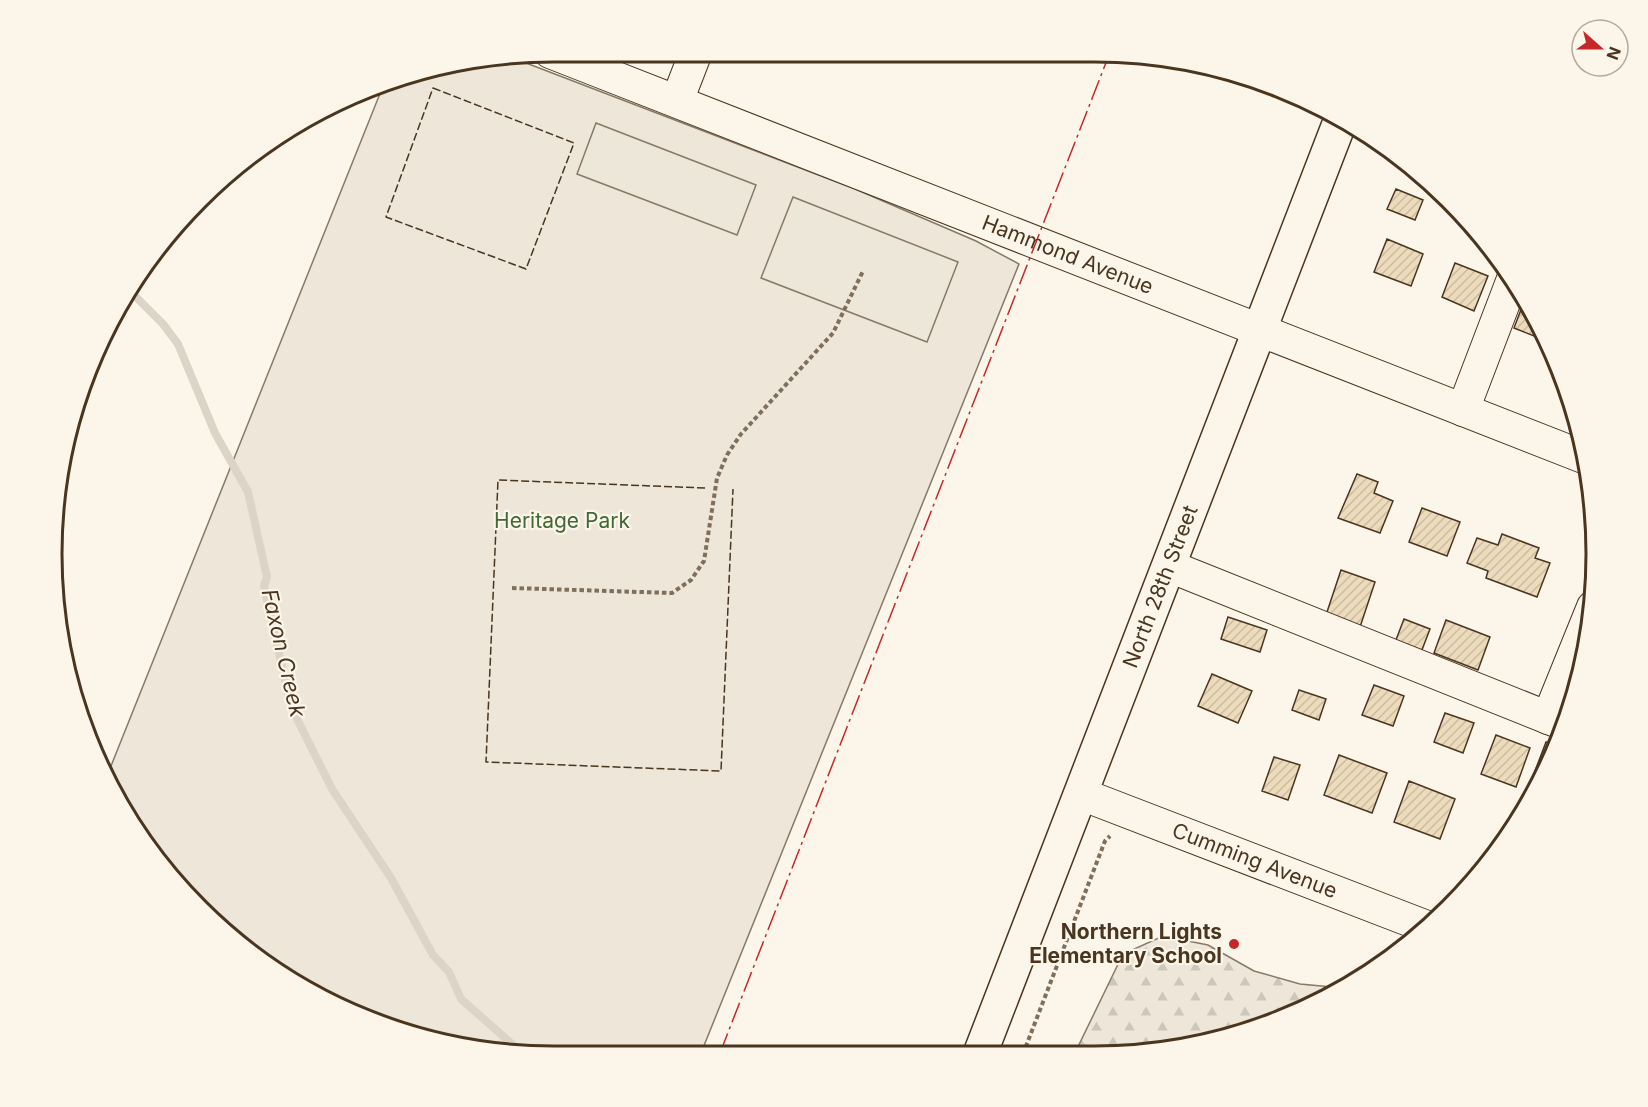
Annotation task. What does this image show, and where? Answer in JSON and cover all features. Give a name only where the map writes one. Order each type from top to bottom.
[{"type":"main road","name":"North 28th Street","points":[[983,1046],[1261,332],[1338,126]]},
{"type":"street","name":"Hammond Avenue","points":[[576,62],[1576,454]]},
{"type":"street","points":[[677,101],[692,62]]},
{"type":"street","points":[[1463,410],[1509,289]]},
{"type":"street","points":[[1169,566],[1557,721]]},
{"type":"street","points":[[1559,715],[1571,678]]},
{"type":"street","name":"Cumming Avenue","points":[[1081,794],[1418,924]]},
{"type":"path","points":[[512,588],[672,592],[692,580],[704,561],[717,478],[727,455],[741,434],[833,333],[864,271]]},
{"type":"path","points":[[1026,1046],[1105,842],[1113,833],[1122,810]]},
{"type":"green space","name":"Heritage Park","points":[[526,63],[855,189],[976,241],[1019,264],[704,1046],[554,1046],[489,1041],[426,1029],[365,1008],[336,995],[280,963],[254,944],[206,901],[163,853],[144,827],[110,767],[380,94],[426,78],[458,71]]},
{"type":"green space","points":[[1163,936],[1208,945],[1254,971],[1300,984],[1328,987],[1283,1008],[1222,1029],[1159,1041],[1078,1046],[1123,954]]},
{"type":"shaded area","points":[[596,123],[756,185],[737,235],[577,174]]},
{"type":"shaded area","points":[[793,197],[958,262],[927,342],[761,278]]},
{"type":"building","points":[[1396,189],[1423,200],[1415,220],[1387,209]]},
{"type":"building","points":[[1387,239],[1423,254],[1411,286],[1374,272]]},
{"type":"building","points":[[1455,263],[1488,276],[1474,311],[1442,297]]},
{"type":"building","points":[[1521,309],[1536,337],[1514,328]]},
{"type":"building","points":[[1357,474],[1378,482],[1374,493],[1393,501],[1380,533],[1338,518]]},
{"type":"building","points":[[1422,508],[1460,522],[1447,556],[1409,542]]},
{"type":"building","points":[[1502,534],[1539,548],[1535,558],[1550,563],[1537,597],[1486,578],[1488,571],[1467,563],[1477,538],[1498,545]]},
{"type":"building","points":[[1341,570],[1375,582],[1359,630],[1325,618]]},
{"type":"building","points":[[1228,617],[1267,630],[1260,652],[1221,639]]},
{"type":"building","points":[[1404,619],[1430,629],[1420,655],[1394,645]]},
{"type":"building","points":[[1446,620],[1490,637],[1478,670],[1434,653]]},
{"type":"building","points":[[1212,674],[1252,691],[1238,723],[1198,706]]},
{"type":"building","points":[[1374,685],[1404,696],[1393,726],[1362,715]]},
{"type":"building","points":[[1299,690],[1326,699],[1319,720],[1292,710]]},
{"type":"building","points":[[1445,713],[1474,723],[1463,753],[1434,742]]},
{"type":"building","points":[[1496,735],[1530,748],[1516,787],[1481,774]]},
{"type":"building","points":[[1546,742],[1549,743],[1536,771]]},
{"type":"building","points":[[1339,755],[1387,773],[1372,813],[1324,795]]},
{"type":"building","points":[[1274,757],[1300,765],[1288,800],[1262,791]]},
{"type":"building","points":[[1409,781],[1455,799],[1440,839],[1394,822]]},
{"type":"waterway","name":"Faxon Creek","points":[[134,295],[163,324],[178,344],[215,433],[248,492],[267,577],[264,586],[291,707],[332,789],[391,878],[433,955],[449,972],[461,999],[511,1043]]},
{"type":"fence","points":[[433,88],[574,143],[526,269],[386,217],[433,88]]},
{"type":"fence","points":[[705,488],[498,480],[486,762],[721,771],[733,489]]},
{"type":"power","points":[[723,1046],[1106,62]]},
{"type":"place","name":"Northern Lights Elementary School","points":[[1234,944]]}]
